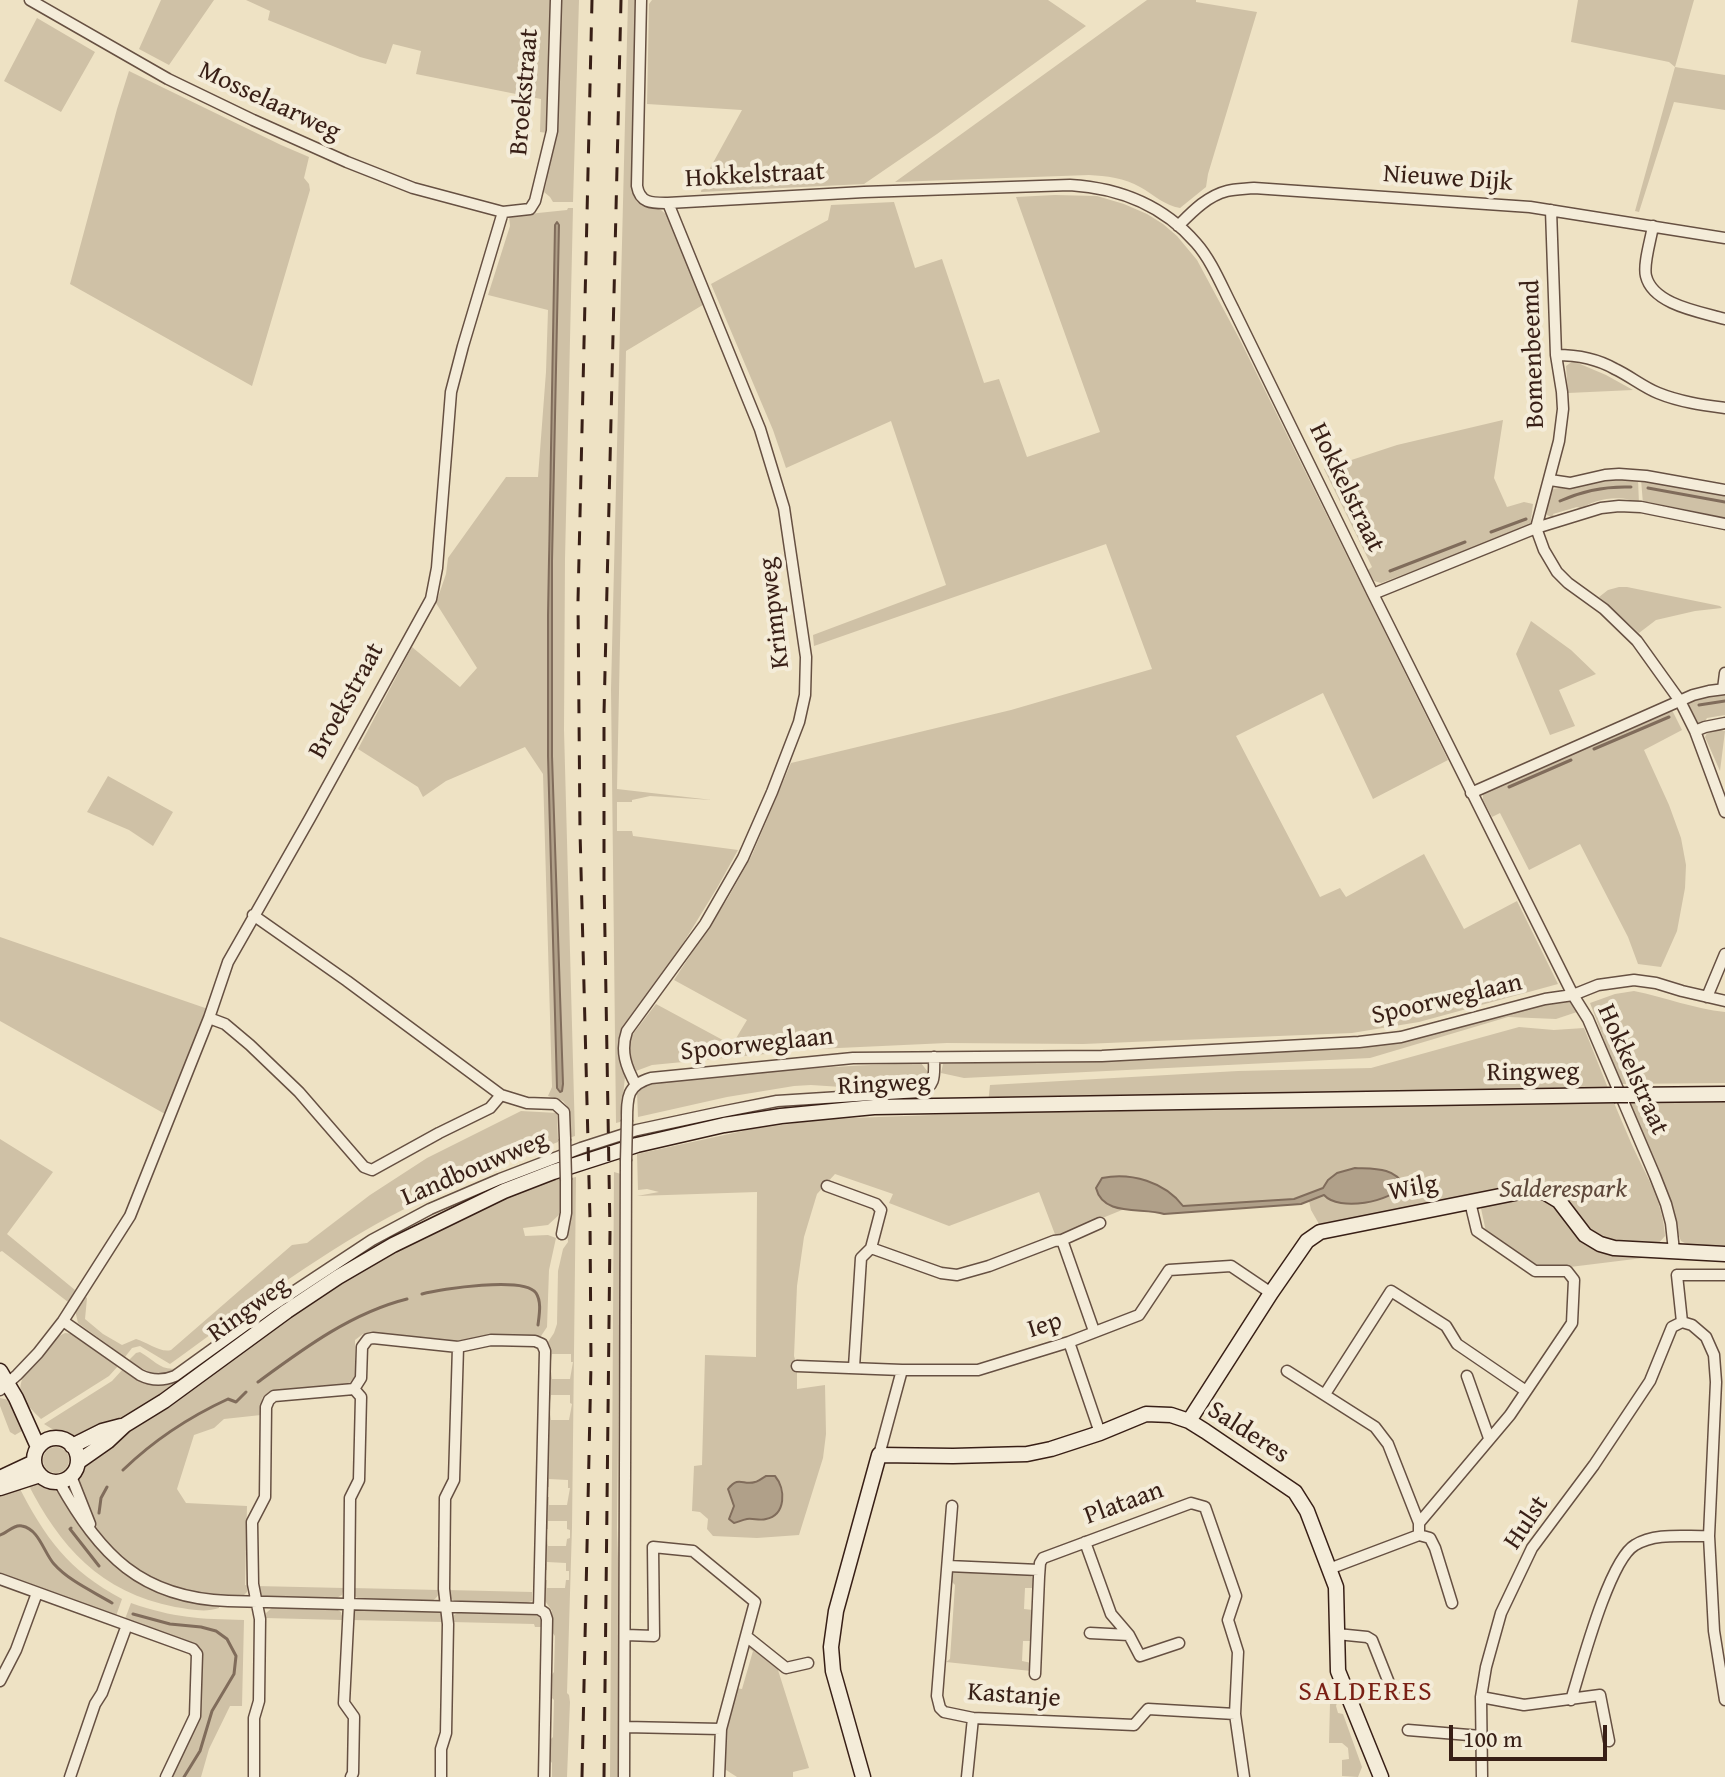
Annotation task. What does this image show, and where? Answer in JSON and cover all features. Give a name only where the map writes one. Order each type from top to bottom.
[{"type":"main road","name":"Ringweg","points":[[78,1462],[125,1425],[164,1401],[287,1311],[373,1255],[504,1191],[553,1172],[637,1145],[724,1125],[874,1107],[1725,1094]]},
{"type":"main road","name":"Wilg","points":[[1189,1421],[1307,1241],[1320,1232],[1525,1191],[1544,1192],[1559,1201],[1585,1235],[1600,1244],[1614,1248],[1725,1254]]},
{"type":"main road","name":"Broekstraat","points":[[3,1381],[52,1439]]},
{"type":"main road","name":"Broekstraat","points":[[16,1398],[38,1447]]},
{"type":"main road","name":"Salderes","points":[[879,1455],[1027,1454],[1100,1433],[1146,1414],[1171,1415],[1189,1421],[1295,1492],[1307,1511],[1336,1587],[1338,1671],[1381,1777]]},
{"type":"main road","name":"Ringweg","points":[[72,1446],[102,1431],[125,1425]]},
{"type":"main road","points":[[62,1439],[72,1446],[78,1462],[76,1469],[65,1479],[52,1482],[37,1469],[35,1456],[41,1444],[62,1439]]},
{"type":"main road","points":[[863,1777],[833,1671],[831,1647],[836,1611],[879,1455]]},
{"type":"main road","points":[[0,1478],[37,1469]]},
{"type":"main road","points":[[0,1488],[37,1469]]},
{"type":"street","name":"Mosselaarweg","points":[[30,0],[168,79],[253,120],[413,188],[503,212]]},
{"type":"street","name":"Broekstraat","points":[[3,1381],[38,1353],[63,1321],[130,1216],[209,1018],[228,962],[431,599],[437,568],[451,392],[503,212],[530,209],[535,201],[553,119],[556,0]]},
{"type":"street","points":[[641,0],[637,186],[643,200],[668,203]]},
{"type":"street","name":"Hokkelstraat","points":[[668,203],[864,192],[1094,186],[1147,204],[1197,244],[1211,266],[1471,793],[1588,1019],[1666,1204],[1674,1251]]},
{"type":"street","name":"Nieuwe Dijk","points":[[1178,226],[1212,197],[1227,191],[1254,188],[1486,203],[1551,210],[1725,238]]},
{"type":"street","name":"Krimpweg","points":[[636,1085],[624,1058],[623,1041],[627,1031],[705,924],[743,858],[799,722],[805,695],[806,657],[784,508],[760,429],[668,203]]},
{"type":"street","name":"Bomenbeemd","points":[[1536,528],[1559,441],[1563,409],[1556,355],[1551,210]]},
{"type":"street","points":[[1653,226],[1645,273],[1651,287],[1678,305],[1725,319]]},
{"type":"street","points":[[1556,355],[1594,359],[1659,393],[1678,400],[1725,408]]},
{"type":"street","points":[[1550,480],[1570,483],[1619,474],[1725,490]]},
{"type":"street","points":[[1373,594],[1583,512],[1619,506],[1641,507],[1725,524]]},
{"type":"street","points":[[1536,528],[1557,572],[1604,609],[1637,641],[1680,701],[1695,731],[1725,812]]},
{"type":"street","points":[[1471,793],[1693,695],[1724,689],[1725,673]]},
{"type":"street","points":[[1695,731],[1725,723]]},
{"type":"street","points":[[253,915],[501,1095],[527,1103],[555,1104],[564,1112],[566,1213],[562,1234]]},
{"type":"street","points":[[1707,997],[1725,954]]},
{"type":"street","name":"Spoorweglaan","points":[[636,1085],[651,1078],[853,1058],[1102,1056],[1359,1042],[1401,1037],[1545,999],[1573,995],[1598,985],[1634,980],[1725,1001]]},
{"type":"street","points":[[209,1018],[225,1024],[250,1045],[299,1092],[364,1167],[372,1170],[490,1108],[501,1095]]},
{"type":"street","name":"Landbouwweg","points":[[63,1321],[140,1375],[166,1379],[175,1376],[318,1274],[372,1240],[430,1209],[500,1179],[637,1130],[721,1112],[777,1101],[927,1090],[932,1086],[934,1057]]},
{"type":"street","points":[[624,1777],[627,1099],[636,1085]]},
{"type":"street","points":[[827,1186],[876,1204],[881,1210],[871,1248],[861,1258],[854,1367]]},
{"type":"street","points":[[1329,1569],[1419,1529],[1510,1415],[1572,1323],[1574,1280],[1567,1271],[1535,1271],[1477,1231],[1470,1202]]},
{"type":"street","points":[[871,1248],[941,1273],[957,1275],[1062,1240],[1100,1223]]},
{"type":"street","points":[[1062,1240],[1094,1331]]},
{"type":"street","name":"Iep","points":[[797,1366],[978,1370],[1069,1342],[1139,1315],[1169,1270],[1231,1266],[1271,1293]]},
{"type":"street","points":[[1725,1275],[1677,1275],[1682,1322],[1692,1325],[1706,1337],[1714,1355],[1716,1382],[1709,1536],[1714,1631],[1725,1700]]},
{"type":"street","points":[[1325,1394],[1391,1291],[1446,1326],[1457,1344],[1526,1391]]},
{"type":"street","name":"Hulst","points":[[1482,1777],[1481,1697],[1501,1613],[1532,1548],[1594,1465],[1650,1381],[1672,1327],[1682,1322]]},
{"type":"street","points":[[354,1389],[361,1378],[362,1347],[368,1339],[458,1347],[491,1340],[535,1341],[542,1344],[545,1351],[539,1609]]},
{"type":"street","points":[[1069,1342],[1100,1433]]},
{"type":"street","points":[[441,1777],[441,1749],[446,1733],[448,1624],[444,1589],[445,1498],[454,1480],[458,1347]]},
{"type":"street","points":[[879,1455],[902,1370]]},
{"type":"street","points":[[1287,1371],[1375,1427],[1388,1444],[1419,1529],[1430,1538],[1435,1548],[1452,1603]]},
{"type":"street","points":[[1467,1376],[1489,1438]]},
{"type":"street","points":[[254,1777],[260,1619],[253,1584],[252,1522],[265,1497],[266,1407],[274,1396],[354,1389]]},
{"type":"street","points":[[351,1777],[354,1717],[344,1703],[350,1498],[359,1480],[360,1452],[361,1397],[354,1389]]},
{"type":"street","points":[[65,1479],[74,1508],[95,1537],[122,1565],[143,1580],[184,1597],[257,1602],[539,1609],[547,1619],[544,1777]]},
{"type":"street","name":"Plataan","points":[[1039,1570],[1043,1558],[1085,1542],[1191,1503],[1205,1507],[1236,1596],[1228,1620],[1238,1652],[1235,1714],[1244,1777]]},
{"type":"street","name":"Kastanje","points":[[952,1506],[937,1696],[944,1712],[973,1718],[1134,1725],[1148,1709],[1235,1714]]},
{"type":"street","points":[[1571,1700],[1608,1586],[1632,1546],[1650,1538],[1709,1536]]},
{"type":"street","points":[[1085,1542],[1111,1614],[1129,1635],[1140,1656],[1179,1643]]},
{"type":"street","points":[[626,1635],[654,1636],[653,1547],[693,1551],[755,1602],[721,1729],[721,1776]]},
{"type":"street","points":[[948,1566],[1039,1570],[1035,1674]]},
{"type":"street","points":[[0,1579],[193,1649],[197,1654],[195,1716],[166,1777]]},
{"type":"street","points":[[0,1681],[16,1650],[37,1593]]},
{"type":"street","points":[[70,1777],[127,1625]]},
{"type":"street","points":[[1090,1633],[1129,1635]]},
{"type":"street","points":[[1337,1634],[1372,1640],[1393,1693]]},
{"type":"street","points":[[746,1636],[786,1668],[808,1663]]},
{"type":"street","points":[[1481,1697],[1524,1705],[1600,1695],[1609,1741]]},
{"type":"street","points":[[967,1777],[973,1718]]},
{"type":"street","points":[[625,1727],[721,1729]]},
{"type":"street","points":[[1408,1730],[1481,1736]]},
{"type":"green space","points":[[161,0],[214,0],[169,65],[139,49]]},
{"type":"green space","points":[[246,0],[553,0],[549,131],[540,132],[541,99],[416,74],[421,51],[393,44],[386,64],[360,57],[268,20],[270,11]]},
{"type":"green space","points":[[558,0],[579,0],[573,202],[553,202],[544,192]]},
{"type":"green space","points":[[628,0],[637,0],[640,203],[661,210],[669,217],[706,303],[626,351],[617,789],[712,800],[650,796],[632,802],[617,802],[617,831],[632,831],[633,836],[738,850],[671,963],[620,1033],[620,1058],[625,1077],[620,1122],[616,1123],[611,689]]},
{"type":"green space","points":[[652,0],[1048,0],[1086,26],[864,184],[701,192],[703,181],[742,110],[647,104],[649,4]]},
{"type":"green space","points":[[1147,0],[1196,0],[1257,12],[1206,187],[1180,208],[1134,184],[1102,176],[895,182]]},
{"type":"green space","points":[[1578,0],[1694,0],[1675,67],[1669,62],[1571,42]]},
{"type":"green space","points":[[37,18],[95,52],[61,112],[4,81]]},
{"type":"green space","points":[[1675,67],[1725,75],[1725,110],[1674,102],[1639,212],[1635,211]]},
{"type":"green space","points":[[129,71],[309,157],[304,178],[310,190],[252,386],[70,284]]},
{"type":"green space","points":[[1097,196],[1147,214],[1177,236],[1197,260],[1240,340],[1448,760],[1373,799],[1323,693],[1236,736],[1320,897],[1340,888],[1346,897],[1424,854],[1464,929],[1517,901],[1558,984],[1419,1022],[1352,1033],[1083,1044],[947,1043],[817,1049],[652,1065],[636,1071],[629,1058],[630,1038],[656,1004],[732,1045],[747,1020],[674,980],[728,898],[752,855],[791,763],[1011,710],[1152,669],[1106,544],[814,646],[813,635],[946,585],[891,421],[786,468],[711,284],[828,220],[831,205],[894,202],[915,268],[942,259],[984,383],[999,379],[1027,457],[1100,432],[1016,197]]},
{"type":"green space","points":[[573,208],[564,730],[575,1136],[569,1138],[567,1106],[563,1101],[548,1096],[552,1087],[543,774],[525,747],[446,781],[423,797],[418,787],[358,749],[412,647],[460,687],[477,668],[436,603],[448,558],[506,477],[538,477],[548,310],[488,295],[510,226],[509,216]],"holes":[[[557,222],[551,616],[552,756],[563,1084],[559,1092],[548,756],[548,561],[555,225]]]},
{"type":"green space","points":[[1573,361],[1633,390],[1568,393],[1566,366]]},
{"type":"green space","points":[[1503,420],[1494,478],[1507,507],[1524,502],[1533,504],[1530,527],[1381,583],[1374,581],[1368,570],[1372,567],[1324,469],[1397,445]]},
{"type":"green space","points":[[1609,479],[1638,479],[1639,504],[1626,499],[1610,499],[1594,502],[1582,509],[1577,507],[1553,514],[1555,519],[1547,515],[1546,507],[1553,489]]},
{"type":"green space","points":[[1641,479],[1725,494],[1725,521],[1722,517],[1649,502],[1643,504]]},
{"type":"green space","points":[[1619,587],[1722,608],[1656,620],[1639,633],[1599,597]]},
{"type":"green space","points":[[1531,621],[1571,650],[1596,674],[1559,690],[1575,726],[1550,735],[1516,654]]},
{"type":"green space","points":[[1725,694],[1725,715],[1707,718],[1704,723],[1696,724],[1688,707],[1689,701]]},
{"type":"green space","points":[[1671,708],[1682,730],[1644,750],[1669,805],[1681,838],[1686,865],[1677,931],[1661,967],[1638,964],[1628,937],[1580,844],[1529,870],[1500,813],[1492,817],[1483,800],[1483,792]]},
{"type":"green space","points":[[1725,731],[1720,771],[1705,737],[1707,733]]},
{"type":"green space","points":[[108,776],[173,812],[153,846],[129,830],[87,812]]},
{"type":"green space","points":[[0,937],[208,1009],[165,1114],[0,1021]]},
{"type":"green space","points":[[1634,991],[1725,1012],[1725,1083],[1621,1084],[1590,1003]]},
{"type":"green space","points":[[1572,999],[1577,1012],[1556,1019],[1508,1017],[1370,1058],[964,1078],[941,1073],[943,1064],[1360,1045]]},
{"type":"green space","name":"Salderespark","points":[[1519,1027],[1554,1030],[1584,1028],[1656,1197],[1665,1236],[1651,1257],[1570,1267],[1536,1266],[1486,1232],[1478,1194],[1319,1224],[1309,1201],[1122,1210],[1056,1237],[1039,1192],[949,1226],[889,1203],[893,1194],[835,1174],[817,1194],[804,1237],[797,1286],[794,1356],[797,1389],[825,1385],[826,1434],[823,1458],[799,1535],[757,1538],[713,1536],[707,1529],[708,1519],[700,1512],[692,1511],[694,1466],[702,1465],[705,1355],[756,1357],[757,1192],[637,1196],[659,1192],[638,1190],[637,1154],[752,1129],[825,1119],[987,1113],[990,1085],[1238,1071],[1371,1068]],"holes":[[[766,1476],[782,1501],[769,1518],[734,1523],[730,1516],[734,1506],[732,1499],[751,1483]]]},
{"type":"green space","points":[[921,1063],[928,1072],[928,1080],[919,1085],[857,1088],[794,1086],[638,1117],[637,1092],[657,1081]]},
{"type":"green space","points":[[1628,1102],[1725,1102],[1725,1250],[1696,1249],[1681,1241],[1663,1180]]},
{"type":"green space","points":[[521,1111],[557,1113],[558,1142],[451,1186],[360,1233],[277,1287],[170,1364],[140,1346],[132,1348],[125,1357],[78,1323],[75,1310],[84,1296],[87,1298],[85,1319],[103,1334],[122,1345],[136,1339],[158,1349],[171,1350],[292,1245],[307,1243],[370,1195],[427,1158]]},
{"type":"green space","points":[[0,1139],[53,1172],[7,1234],[75,1290],[68,1302],[0,1252]]},
{"type":"green space","points":[[614,1172],[621,1174],[617,1528],[621,1652],[620,1777],[610,1777]]},
{"type":"green space","points":[[560,1175],[560,1214],[548,1225],[523,1228],[525,1236],[548,1235],[556,1238],[549,1270],[547,1327],[541,1336],[493,1336],[452,1343],[363,1334],[355,1340],[357,1374],[347,1386],[269,1392],[262,1398],[261,1415],[224,1419],[214,1428],[194,1435],[177,1489],[186,1503],[247,1506],[245,1585],[248,1586],[243,1596],[206,1594],[166,1584],[131,1565],[102,1536],[78,1488],[78,1478],[85,1461],[320,1297],[415,1238]]},
{"type":"green space","points":[[576,1177],[567,1777],[552,1777],[549,1741],[553,1737],[554,1700],[550,1696],[555,1636],[552,1632],[552,1611],[543,1598],[543,1580],[547,1580],[547,1588],[565,1588],[569,1571],[566,1571],[566,1563],[547,1562],[547,1570],[544,1570],[544,1538],[547,1538],[548,1546],[566,1546],[570,1530],[567,1529],[567,1521],[548,1521],[548,1529],[545,1529],[545,1497],[549,1497],[549,1505],[567,1505],[570,1488],[568,1480],[549,1479],[549,1487],[546,1487],[547,1412],[550,1412],[551,1420],[569,1420],[572,1404],[570,1395],[551,1395],[550,1403],[547,1403],[548,1371],[551,1371],[552,1379],[570,1379],[573,1362],[571,1354],[552,1354],[551,1361],[548,1361],[548,1342],[557,1324],[558,1271],[563,1249],[568,1242],[571,1178]]},
{"type":"green space","points":[[65,1333],[73,1334],[119,1365],[109,1376],[41,1419],[21,1393],[23,1377],[35,1358]]},
{"type":"green space","points":[[140,1352],[163,1367],[178,1368],[165,1373],[147,1371],[129,1360]]},
{"type":"green space","points":[[123,1369],[159,1383],[183,1379],[131,1414],[74,1438],[44,1424],[112,1381]]},
{"type":"green space","points":[[0,1398],[9,1400],[27,1428],[15,1435],[10,1432]]},
{"type":"green space","points":[[56,1447],[65,1451],[69,1460],[65,1469],[56,1473],[47,1469],[43,1460],[47,1451]]},
{"type":"green space","points":[[27,1482],[56,1491],[71,1507],[95,1544],[114,1565],[140,1584],[165,1595],[219,1608],[175,1607],[148,1600],[104,1578],[69,1546]]},
{"type":"green space","points":[[18,1485],[38,1521],[60,1551],[87,1576],[122,1599],[116,1616],[0,1573],[0,1491]]},
{"type":"green space","points":[[955,1570],[1028,1573],[1033,1578],[1034,1588],[1025,1588],[1024,1609],[1033,1610],[1032,1641],[1023,1641],[1022,1661],[1032,1663],[1031,1671],[946,1662],[950,1659],[955,1585],[951,1576]]},
{"type":"green space","points":[[256,1586],[344,1588],[342,1595],[335,1599],[265,1598],[260,1596]]},
{"type":"green space","points":[[352,1588],[439,1590],[432,1601],[359,1599],[353,1595]]},
{"type":"green space","points":[[447,1590],[532,1592],[532,1601],[456,1602],[448,1597]]},
{"type":"green space","points":[[131,1603],[187,1617],[244,1620],[242,1706],[230,1706],[209,1749],[201,1777],[171,1777],[200,1706],[201,1648],[125,1619]]},
{"type":"green space","points":[[273,1607],[336,1609],[341,1612],[343,1620],[265,1618]]},
{"type":"green space","points":[[354,1611],[439,1611],[444,1616],[444,1622],[351,1620]]},
{"type":"green space","points":[[461,1611],[536,1614],[542,1621],[542,1627],[535,1627],[534,1624],[452,1622],[454,1615]]},
{"type":"green space","points":[[749,1643],[780,1667],[778,1670],[809,1768],[793,1772],[793,1777],[737,1777],[723,1768],[723,1731],[735,1688],[742,1689],[753,1651],[746,1647]]},
{"type":"green space","points":[[1330,1703],[1337,1703],[1338,1713],[1343,1714],[1362,1767],[1358,1777],[1342,1776],[1342,1760],[1349,1759],[1348,1748],[1342,1743],[1329,1743]]},
{"type":"shaded area","points":[[557,222],[552,756],[563,1084],[560,1092],[557,1088],[548,756]]},
{"type":"shaded area","points":[[1355,1168],[1389,1172],[1403,1185],[1388,1196],[1365,1203],[1341,1203],[1324,1195],[1301,1204],[1164,1214],[1115,1207],[1100,1197],[1096,1188],[1102,1178],[1124,1176],[1157,1185],[1183,1206],[1294,1199],[1323,1188],[1337,1173]]},
{"type":"shaded area","points":[[766,1476],[775,1476],[779,1481],[781,1507],[773,1517],[734,1523],[729,1519],[734,1506],[728,1489],[735,1483],[755,1482]]},
{"type":"waterway","points":[[1560,501],[1595,490],[1631,487]]},
{"type":"waterway","name":"Bomenbeemd","points":[[1648,488],[1725,502]]},
{"type":"waterway","points":[[1491,532],[1526,519]]},
{"type":"waterway","points":[[1390,571],[1465,542]]},
{"type":"waterway","points":[[1699,705],[1725,701]]},
{"type":"waterway","points":[[1594,749],[1669,717]]},
{"type":"waterway","points":[[1509,787],[1571,760]]},
{"type":"waterway","points":[[422,1294],[482,1285],[528,1288],[536,1293],[539,1301],[538,1325]]},
{"type":"waterway","points":[[258,1382],[347,1323],[407,1299]]},
{"type":"waterway","points":[[123,1470],[186,1421],[228,1399],[236,1402],[246,1392]]},
{"type":"waterway","points":[[99,1513],[101,1498],[107,1487]]},
{"type":"waterway","points":[[0,1535],[16,1526],[28,1528],[60,1570],[112,1603]]},
{"type":"waterway","points":[[71,1528],[99,1566]]},
{"type":"waterway","points":[[133,1614],[216,1631],[227,1639],[236,1656],[234,1674],[212,1711],[200,1751],[184,1777]]},
{"type":"railway","points":[[582,1777],[591,1364],[578,601],[592,0]]},
{"type":"railway","points":[[604,1777],[610,1232],[604,714],[621,0]]},
{"type":"district","name":"SALDERES","points":[[1366,1693]]}]
